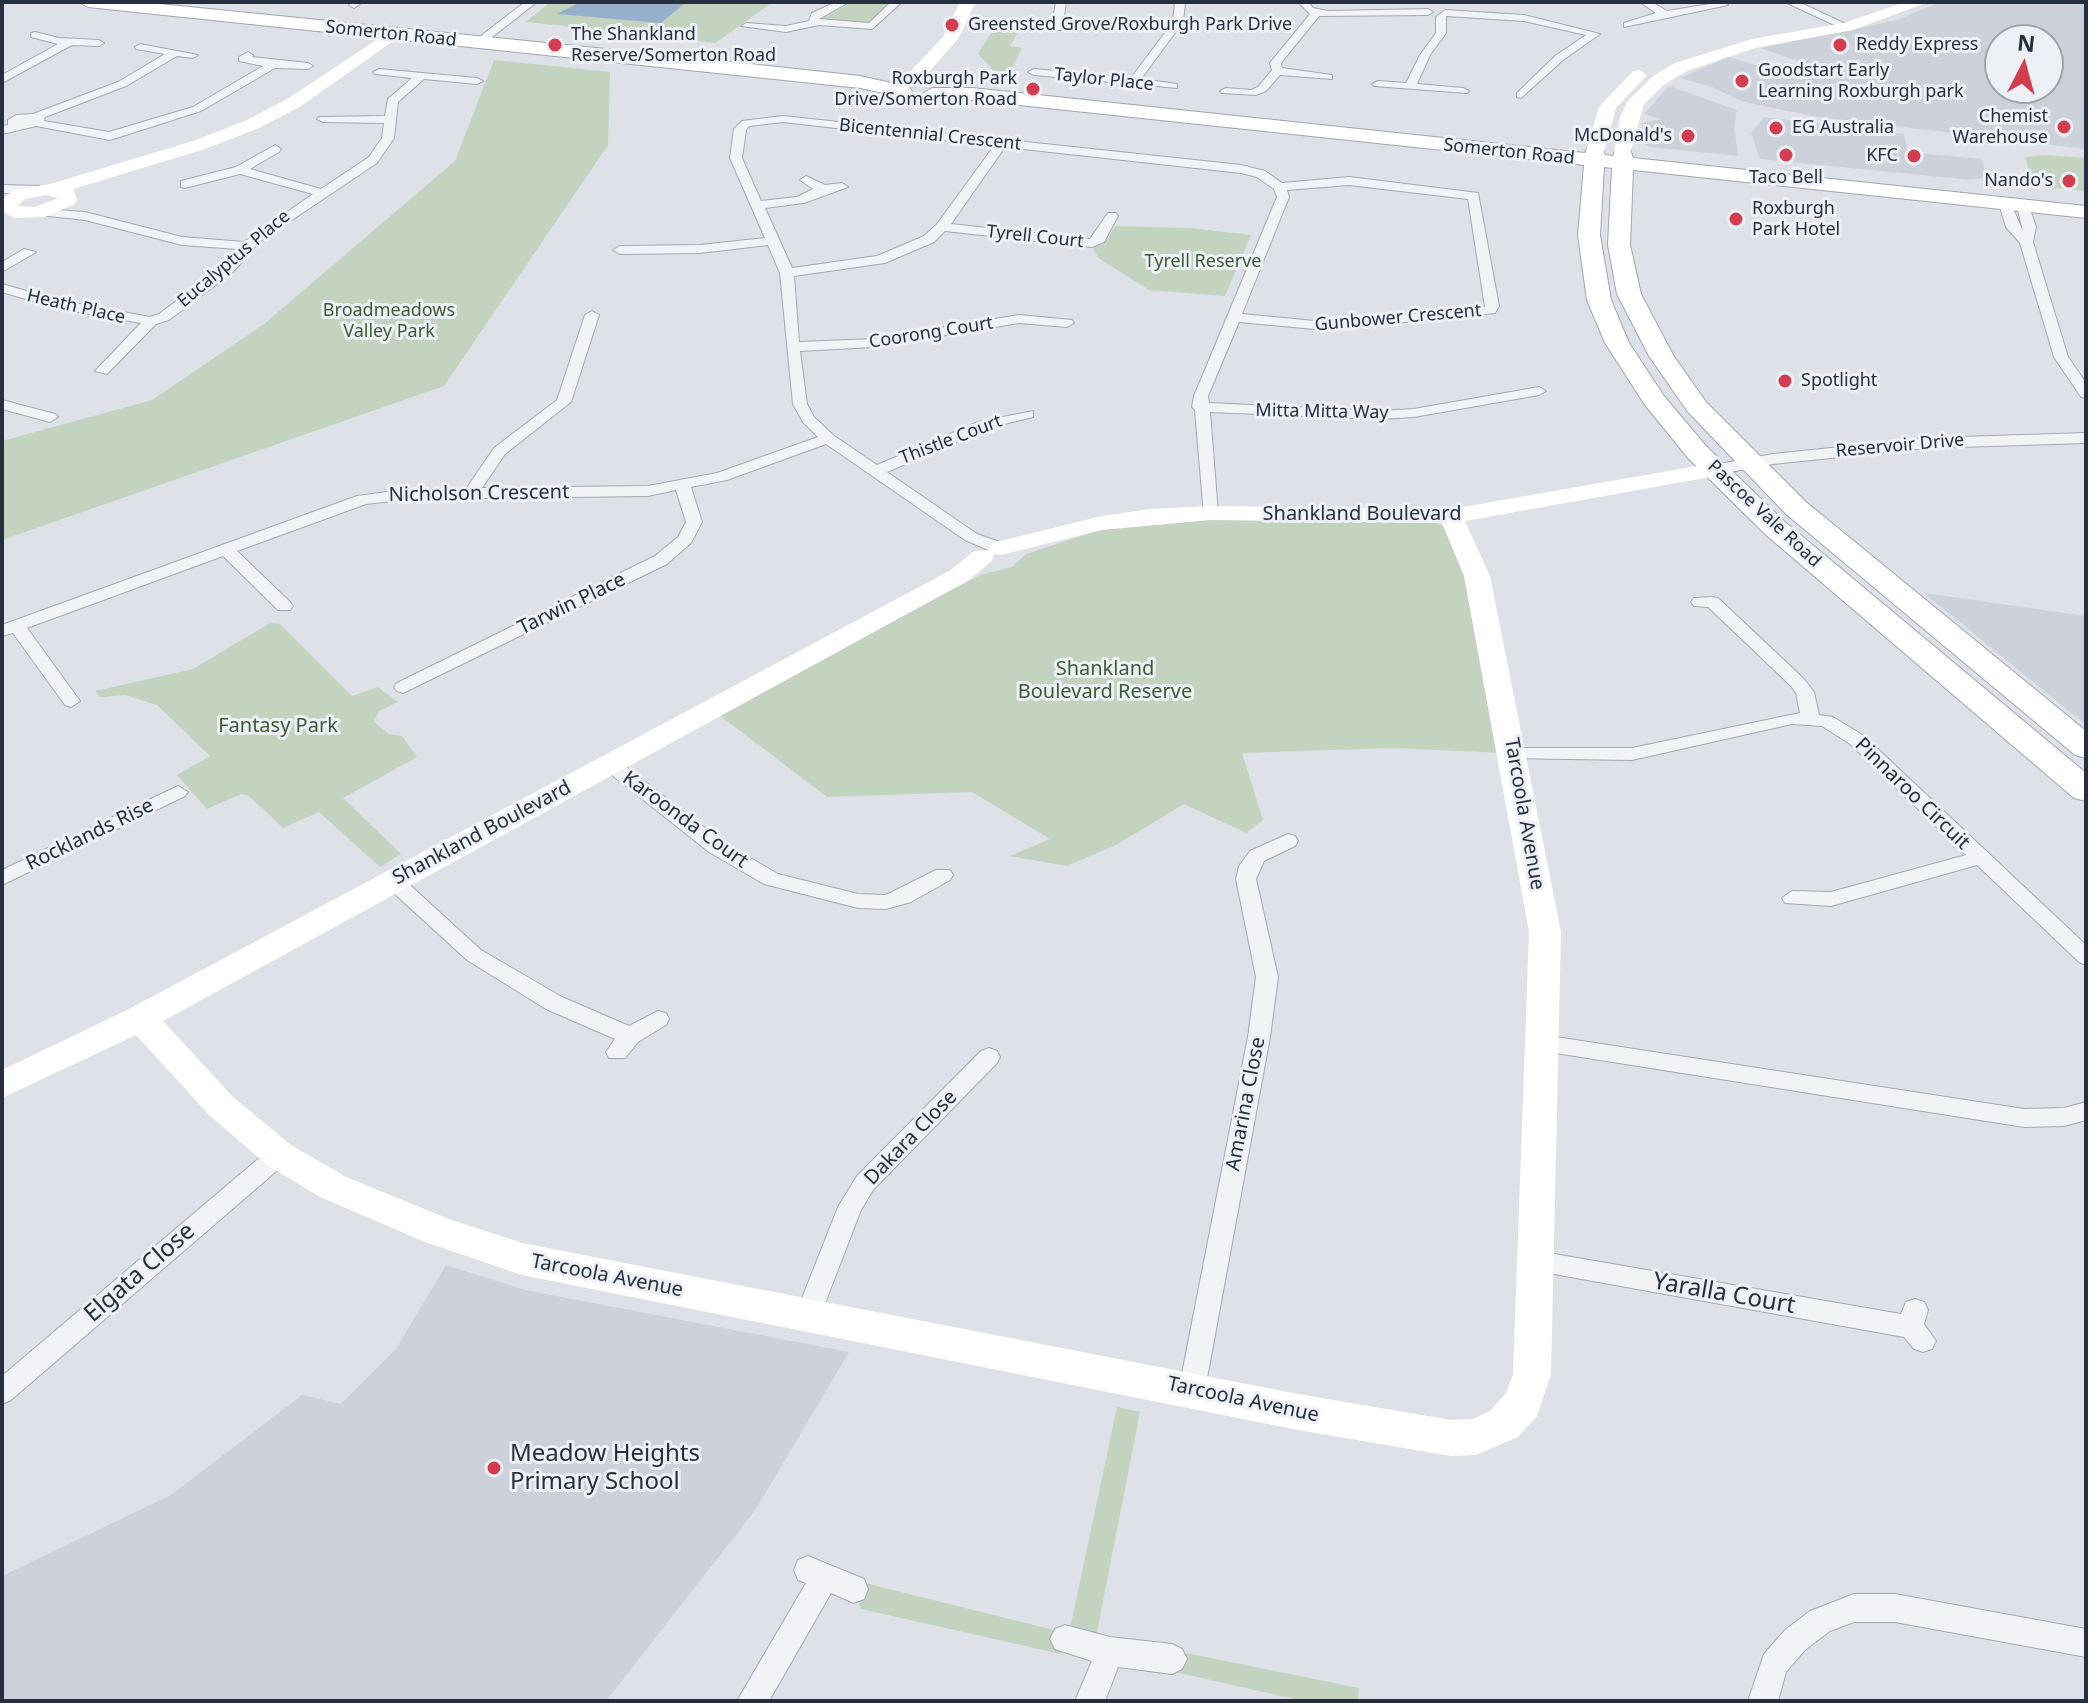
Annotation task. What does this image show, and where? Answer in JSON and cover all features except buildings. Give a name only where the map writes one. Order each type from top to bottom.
[{"type":"main road","name":"Somerton Road","points":[[88,2],[367,46],[393,34],[860,82],[940,84],[1595,156],[1623,166],[2012,199],[2086,201]]},
{"type":"main road","name":"Somerton Road","points":[[940,84],[972,94],[1554,157],[1595,156]]},
{"type":"main road","name":"Pascoe Vale Road","points":[[1595,156],[1589,235],[1597,290],[1606,321],[1637,377],[1714,470],[1775,528],[2086,790]]},
{"type":"main road","points":[[1554,157],[1573,168],[1592,199]]},
{"type":"main road","name":"Somerton Road","points":[[1623,166],[2012,199],[2086,212]]},
{"type":"main road","name":"Pascoe Vale Road","points":[[1623,166],[1619,245],[1626,281],[1647,333],[1697,407],[1749,463],[1826,533],[2086,748]]},
{"type":"main road","points":[[1597,290],[1611,283],[1626,281]]},
{"type":"street","points":[[473,42],[532,2]]},
{"type":"street","points":[[816,23],[816,15],[844,2]]},
{"type":"street","points":[[746,26],[786,29],[816,23],[872,26],[897,2]]},
{"type":"street","points":[[909,82],[950,39],[966,2],[987,2]]},
{"type":"street","points":[[1057,27],[1061,2]]},
{"type":"street","points":[[1135,80],[1178,22],[1180,2]]},
{"type":"street","points":[[1303,2],[1316,13],[1526,12],[1595,34],[1559,58],[1521,95]]},
{"type":"street","points":[[1645,2],[1665,14]]},
{"type":"street","points":[[1789,2],[1837,23]]},
{"type":"street","points":[[1595,156],[1608,107],[1622,89],[1660,63],[1728,40],[1837,23],[1891,2]]},
{"type":"street","points":[[1623,166],[1629,117],[1636,102],[1659,80],[1681,67],[1752,44],[1920,2]]},
{"type":"street","points":[[1628,25],[1665,14],[1723,5]]},
{"type":"street","points":[[1278,71],[1275,63],[1316,13]]},
{"type":"street","points":[[1410,87],[1425,55],[1441,33],[1436,13]]},
{"type":"street","points":[[1043,28],[1078,28]]},
{"type":"street","points":[[35,35],[69,42],[99,43]]},
{"type":"street","points":[[956,59],[970,41]]},
{"type":"street","points":[[2,80],[69,42]]},
{"type":"street","points":[[4,205],[19,195],[56,194],[253,124],[295,102],[367,46],[405,42],[535,48]]},
{"type":"street","points":[[140,47],[193,55]]},
{"type":"street","points":[[8,123],[37,120],[122,84],[173,54]]},
{"type":"street","points":[[248,55],[243,59],[273,65],[308,66]]},
{"type":"street","points":[[37,120],[110,136],[197,109],[273,65]]},
{"type":"street","points":[[1278,71],[1328,77]]},
{"type":"street","points":[[1226,91],[1258,92],[1278,71]]},
{"type":"street","points":[[379,72],[477,81]]},
{"type":"street","name":"Taylor Place","points":[[1034,72],[1173,86]]},
{"type":"street","name":"Eucalyptus Place","points":[[102,371],[151,321],[164,317],[228,269],[245,246],[373,160],[388,138],[392,101],[419,78]]},
{"type":"street","points":[[1378,84],[1463,91]]},
{"type":"street","points":[[734,109],[754,120],[740,129],[736,146],[739,170],[787,273],[800,404],[808,419],[828,438],[992,552]]},
{"type":"street","name":"Bicentennial Crescent","points":[[754,120],[783,119],[1241,169],[1261,174],[1280,187]]},
{"type":"street","points":[[321,120],[388,120]]},
{"type":"street","points":[[787,273],[880,260],[929,239],[942,227],[1002,143]]},
{"type":"street","points":[[185,184],[240,170],[275,149]]},
{"type":"street","points":[[240,170],[322,193]]},
{"type":"street","points":[[806,180],[823,189]]},
{"type":"street","name":"Gunbower Crescent","points":[[1234,317],[1325,326],[1482,312],[1490,310],[1492,306],[1474,196],[1349,181],[1280,187]]},
{"type":"street","points":[[755,206],[800,200],[823,189],[842,187]]},
{"type":"street","points":[[1210,513],[1199,407],[1283,197],[1280,187]]},
{"type":"street","points":[[38,212],[56,194]]},
{"type":"street","points":[[56,194],[85,216]]},
{"type":"street","points":[[2012,199],[2012,227],[2026,242],[2058,348],[2086,394]]},
{"type":"street","points":[[4,205],[85,216],[182,241],[245,246]]},
{"type":"street","name":"Tyrell Court","points":[[942,227],[1092,243],[1099,239],[1112,216]]},
{"type":"street","points":[[620,250],[700,249],[772,241]]},
{"type":"street","name":"Heath Place","points":[[2,268],[29,252]]},
{"type":"street","name":"Heath Place","points":[[2,288],[71,307],[151,321]]},
{"type":"street","points":[[471,493],[499,451],[564,402],[592,315]]},
{"type":"street","name":"Coorong Court","points":[[794,347],[874,343],[1019,319],[1067,323]]},
{"type":"street","name":"Mitta Mitta Way","points":[[1199,407],[1378,415],[1414,413],[1539,391]]},
{"type":"street","points":[[2,404],[50,417]]},
{"type":"street","name":"Thistle Court","points":[[875,471],[983,425],[1028,414]]},
{"type":"street","name":"Nicholson Crescent","points":[[10,628],[363,499],[471,493],[600,493],[683,486],[721,477],[828,438]]},
{"type":"street","name":"Reservoir Drive","points":[[1714,470],[1749,463],[1941,442],[2086,438]]},
{"type":"street","name":"Shankland Boulevard","points":[[2,1085],[141,1018],[960,575],[992,552],[1055,533],[1150,516],[1210,513],[1451,516],[1714,470]]},
{"type":"street","name":"Tarwin Place","points":[[403,687],[661,560],[685,540],[694,522],[683,486]]},
{"type":"street","name":"Tarcoola Avenue","points":[[141,1018],[220,1105],[279,1155],[333,1187],[438,1231],[522,1259],[1329,1417],[1451,1438],[1476,1437],[1504,1424],[1523,1403],[1532,1374],[1545,932],[1514,754],[1477,576],[1451,516]]},
{"type":"street","points":[[226,549],[280,603],[299,595]]},
{"type":"street","points":[[1514,754],[1632,754],[1810,717],[1805,692],[1710,600]]},
{"type":"street","points":[[10,628],[72,703]]},
{"type":"street","name":"Pinnaroo Circuit","points":[[1810,717],[1833,725],[1857,740],[2086,957]]},
{"type":"street","name":"Karoonda Court","points":[[610,764],[716,847],[771,879],[798,888],[858,901],[886,902],[904,897],[943,875]]},
{"type":"street","name":"Rocklands Rise","points":[[2,878],[179,792]]},
{"type":"street","name":"Amarina Close","points":[[1192,1389],[1259,1037],[1267,977],[1246,879],[1249,866],[1257,856],[1292,840]]},
{"type":"street","points":[[1790,897],[1831,899],[1979,858]]},
{"type":"street","points":[[393,881],[474,955],[624,1044],[658,1019]]},
{"type":"street","points":[[1543,1043],[2024,1118],[2064,1117],[2086,1111]]},
{"type":"street","name":"Dakara Close","points":[[808,1316],[850,1207],[865,1183],[993,1053]]},
{"type":"street","name":"Elgata Close","points":[[2,1392],[279,1155]]},
{"type":"street","name":"Yaralla Court","points":[[1537,1261],[1916,1326]]},
{"type":"street","points":[[752,1701],[816,1575],[854,1589]]},
{"type":"street","points":[[1763,1701],[1774,1664],[1795,1640],[1820,1621],[1854,1608],[1895,1608],[2086,1643]]},
{"type":"street","points":[[1065,1639],[1110,1652],[1172,1659]]},
{"type":"street","points":[[1090,1701],[1110,1652]]},
{"type":"shaded area","points":[[1941,2],[2086,2],[2086,149],[1811,116],[1741,101],[1712,87],[1680,78],[1728,57],[1800,78],[1822,69],[1760,48],[1897,20]]},
{"type":"shaded area","points":[[1669,86],[1737,110],[1734,126],[1738,156],[1649,147],[1641,141],[1642,123],[1661,119],[1644,114]]},
{"type":"shaded area","points":[[1764,117],[1904,134],[1908,152],[1982,159],[1986,177],[1971,180],[1760,159],[1751,133]]},
{"type":"shaded area","points":[[1924,593],[2086,616],[2086,725]]},
{"type":"shaded area","name":"Meadow Heights Primary School","points":[[446,1265],[525,1290],[849,1352],[756,1509],[606,1701],[2,1701],[2,1576],[171,1495],[302,1395],[341,1404],[396,1349]]},
{"type":"green space","points":[[550,2],[773,2],[715,43],[526,22]]},
{"type":"green space","points":[[852,2],[893,2],[872,24],[819,20]]},
{"type":"green space","points":[[997,24],[1022,25],[1010,46],[1022,48],[1010,72],[993,70],[978,54]]},
{"type":"green space","name":"Broadmeadows Valley Park","points":[[494,60],[610,72],[608,145],[444,386],[2,540],[2,441],[152,400],[264,324],[455,161]]},
{"type":"green space","points":[[2025,157],[2086,158],[2086,191],[2042,187],[2031,177]]},
{"type":"green space","name":"Tyrell Reserve","points":[[1115,226],[1190,228],[1251,235],[1225,296],[1149,290],[1098,258],[1093,248],[1104,244]]},
{"type":"green space","name":"Shankland Boulevard Reserve","points":[[1195,518],[1431,521],[1450,529],[1470,576],[1505,753],[1393,748],[1242,753],[1263,820],[1246,833],[1184,804],[1118,844],[1067,866],[1010,856],[1050,839],[972,792],[827,797],[718,714],[980,575],[1012,567],[1026,554],[1108,527]]},
{"type":"green space","name":"Fantasy Park","points":[[270,623],[280,624],[352,696],[378,687],[398,702],[379,711],[374,722],[389,734],[402,736],[417,757],[343,798],[401,854],[380,867],[319,812],[283,828],[249,796],[241,794],[207,809],[177,775],[210,756],[157,705],[125,695],[100,697],[95,691],[193,669]]},
{"type":"green space","points":[[1117,1407],[1140,1412],[1097,1632],[1076,1641],[1071,1624]]},
{"type":"green space","points":[[857,1581],[1066,1633],[1061,1654],[861,1609],[854,1589]]},
{"type":"green space","points":[[1176,1651],[1359,1688],[1358,1701],[1303,1701],[1171,1671]]},
{"type":"water","points":[[580,2],[686,2],[661,23],[557,14]]},
{"type":"place","name":"Greensted Grove/Roxburgh Park Drive","points":[[952,25]]},
{"type":"place","name":"The Shankland Reserve/Somerton Road","points":[[555,45]]},
{"type":"place","name":"Reddy Express","points":[[1840,45]]},
{"type":"place","name":"Goodstart Early Learning Roxburgh park","points":[[1742,81]]},
{"type":"place","name":"Roxburgh Park Drive/Somerton Road","points":[[1033,89]]},
{"type":"place","name":"Chemist Warehouse","points":[[2064,127]]},
{"type":"place","name":"EG Australia","points":[[1776,128]]},
{"type":"place","name":"McDonald's","points":[[1688,136]]},
{"type":"place","name":"Taco Bell","points":[[1786,155]]},
{"type":"place","name":"KFC","points":[[1914,156]]},
{"type":"place","name":"Nando's","points":[[2069,181]]},
{"type":"place","name":"Roxburgh Park Hotel","points":[[1736,219]]},
{"type":"place","name":"Spotlight","points":[[1785,381]]},
{"type":"place","name":"Meadow Heights Primary School","points":[[494,1468]]}]
